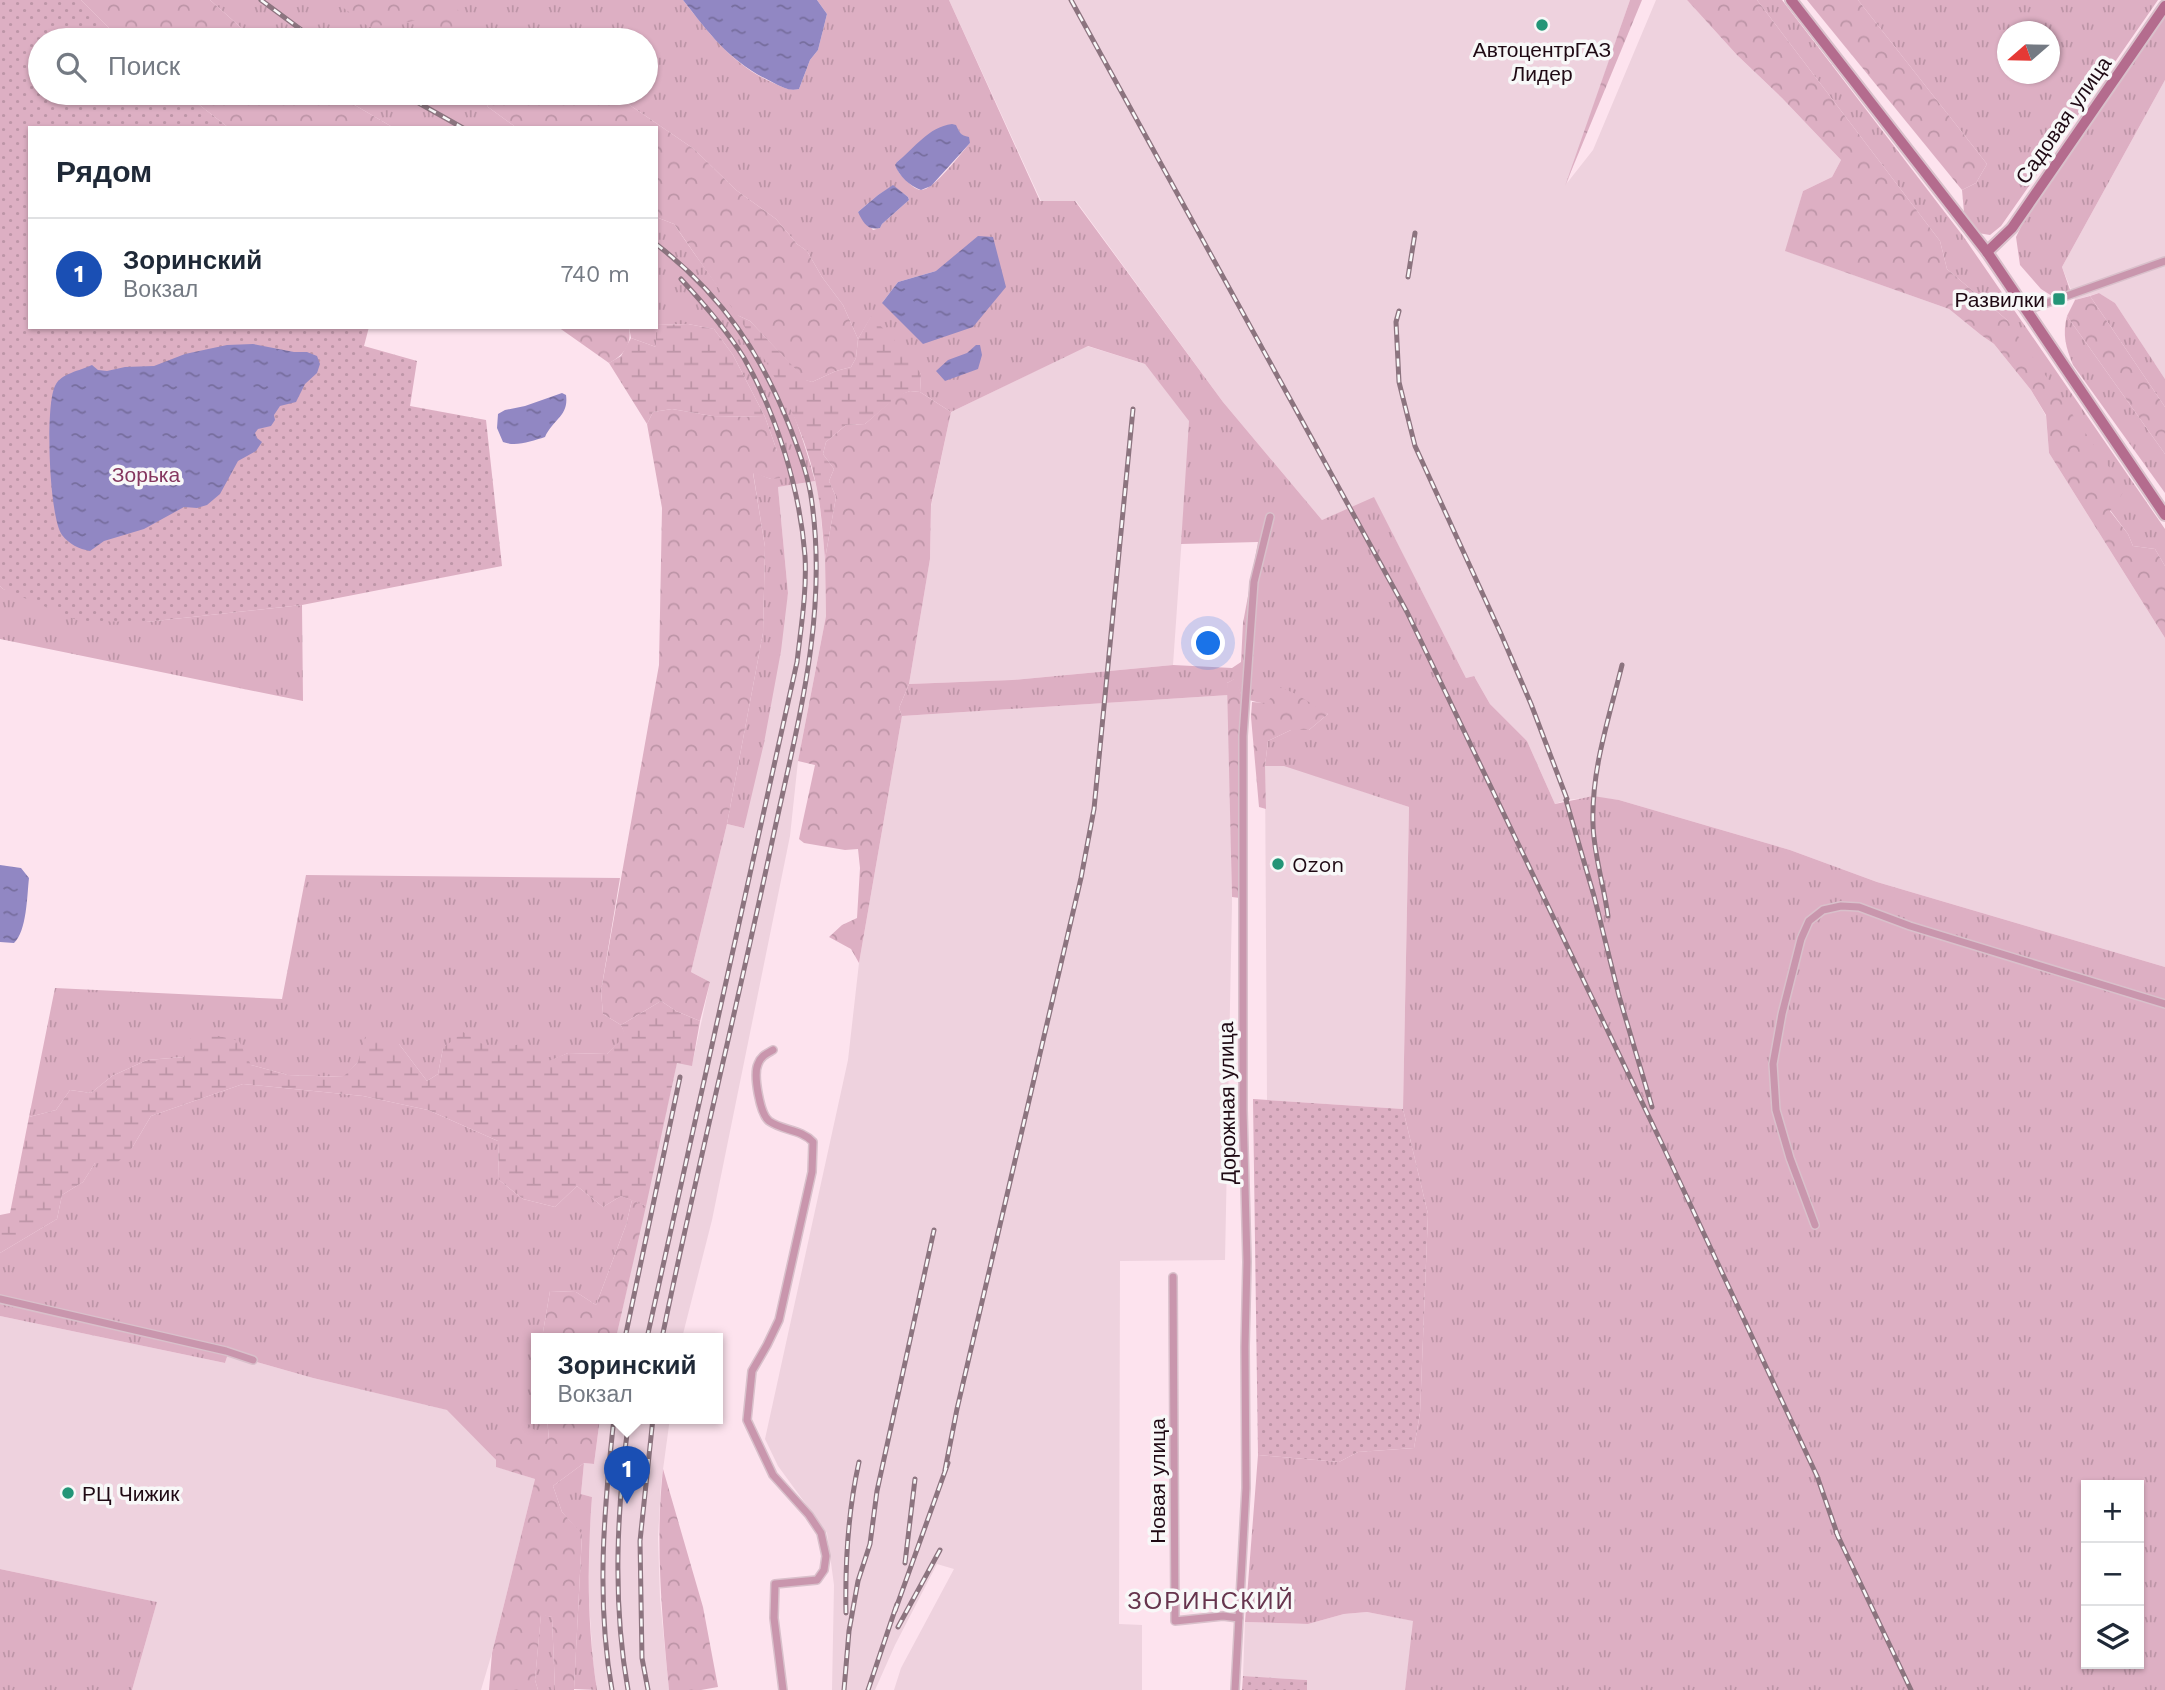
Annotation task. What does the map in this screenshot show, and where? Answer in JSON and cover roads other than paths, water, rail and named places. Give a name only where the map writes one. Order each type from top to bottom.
[{"type":"main road","points":[[1791,0],[1987,251],[2165,515]]},
{"type":"main road","name":"Садовая улица","points":[[1987,251],[2012,228],[2165,6]]},
{"type":"street","points":[[2027,310],[2165,261]]},
{"type":"street","name":"Дорожная улица","points":[[1235,1690],[1246,1488],[1243,736],[1254,582],[1270,517]]},
{"type":"street","points":[[1815,1226],[1776,1110],[1773,1064],[1782,1014],[1801,939],[1809,921],[1823,909],[1859,907],[1910,926],[2165,1004]]},
{"type":"street","points":[[773,1050],[763,1056],[756,1068],[756,1084],[764,1116],[772,1123],[806,1135],[813,1142],[812,1171],[779,1320],[752,1371],[747,1420],[773,1475],[810,1515],[821,1533],[826,1556],[824,1570],[817,1580],[775,1584],[774,1618],[783,1690]]},
{"type":"street","name":"Новая улица","points":[[1173,1277],[1175,1621],[1223,1616],[1238,1618]]},
{"type":"street","points":[[0,1299],[226,1351],[253,1360]]},
{"type":"water","points":[[683,0],[817,0],[827,14],[818,50],[810,60],[799,89],[784,88],[745,66],[713,37]]},
{"type":"water","points":[[952,124],[956,125],[959,132],[969,137],[970,143],[931,186],[921,190],[913,186],[902,177],[895,165],[929,134]]},
{"type":"water","points":[[893,185],[909,200],[880,228],[869,227],[858,212]]},
{"type":"water","points":[[978,236],[993,237],[1006,287],[973,327],[923,344],[882,303],[898,282],[936,271]]},
{"type":"water","points":[[253,344],[307,352],[317,356],[320,364],[317,373],[305,384],[296,402],[280,406],[271,426],[258,429],[255,433],[262,442],[256,451],[238,461],[220,494],[207,505],[197,508],[184,507],[144,529],[104,541],[90,551],[75,546],[65,538],[58,524],[51,485],[50,415],[52,397],[58,382],[66,375],[92,365],[98,370],[107,371],[154,366],[185,354],[227,345]]},
{"type":"water","points":[[980,345],[982,355],[978,369],[945,381],[936,371],[948,360],[967,353]]},
{"type":"water","points":[[562,393],[566,395],[565,408],[545,437],[519,444],[503,442],[497,428],[498,414]]},
{"type":"water","points":[[0,865],[21,868],[29,878],[24,922],[14,943],[0,942]]},
{"type":"railway","points":[[261,0],[299,28]]},
{"type":"railway","points":[[1071,0],[1407,612],[1662,1144],[1817,1476],[1839,1539]]},
{"type":"railway","points":[[422,105],[459,126]]},
{"type":"railway","points":[[1408,277],[1415,233]]},
{"type":"railway","points":[[658,246],[680,263],[720,305],[753,351],[767,376],[801,457],[812,503],[816,547],[813,632],[799,716],[663,1333]]},
{"type":"railway","points":[[648,1333],[797,662],[805,582],[805,556],[798,505],[785,454],[767,404],[737,347],[681,279]]},
{"type":"railway","points":[[1399,311],[1396,322],[1399,382],[1415,446],[1501,634],[1567,799],[1619,996],[1652,1107]]},
{"type":"railway","points":[[945,1470],[1081,878],[1094,809],[1133,409]]},
{"type":"railway","points":[[1608,916],[1595,848],[1593,805],[1602,744],[1622,665]]},
{"type":"railway","points":[[626,1333],[680,1077]]},
{"type":"railway","points":[[844,1690],[849,1631],[858,1581],[870,1544],[877,1491],[934,1230]]},
{"type":"railway","points":[[612,1690],[604,1622],[603,1554],[613,1424]]},
{"type":"railway","points":[[628,1424],[618,1554],[620,1622],[628,1690]]},
{"type":"railway","points":[[648,1690],[642,1658],[640,1541],[652,1424]]},
{"type":"railway","points":[[846,1613],[848,1537],[859,1462]]},
{"type":"railway","points":[[895,1611],[948,1463]]},
{"type":"railway","points":[[905,1563],[915,1479]]},
{"type":"railway","points":[[1836,1532],[1911,1690]]},
{"type":"railway","points":[[898,1627],[940,1550]]},
{"type":"railway","points":[[868,1690],[897,1604]]},
{"type":"place","name":"АвтоцентрГАЗ Лидер","points":[[1542,25]]},
{"type":"place","name":"Развилки","points":[[2059,299]]},
{"type":"place","name":"Ozon","points":[[1278,864]]},
{"type":"place","name":"РЦ Чижик","points":[[68,1493]]},
{"type":"place","name":"Зоринский","points":[[627,1504]]},
{"type":"district","name":"ЗОРИНСКИЙ","points":[[1211,1601]]},
{"type":"park label","name":"Зорька","points":[[146,474]]}]
